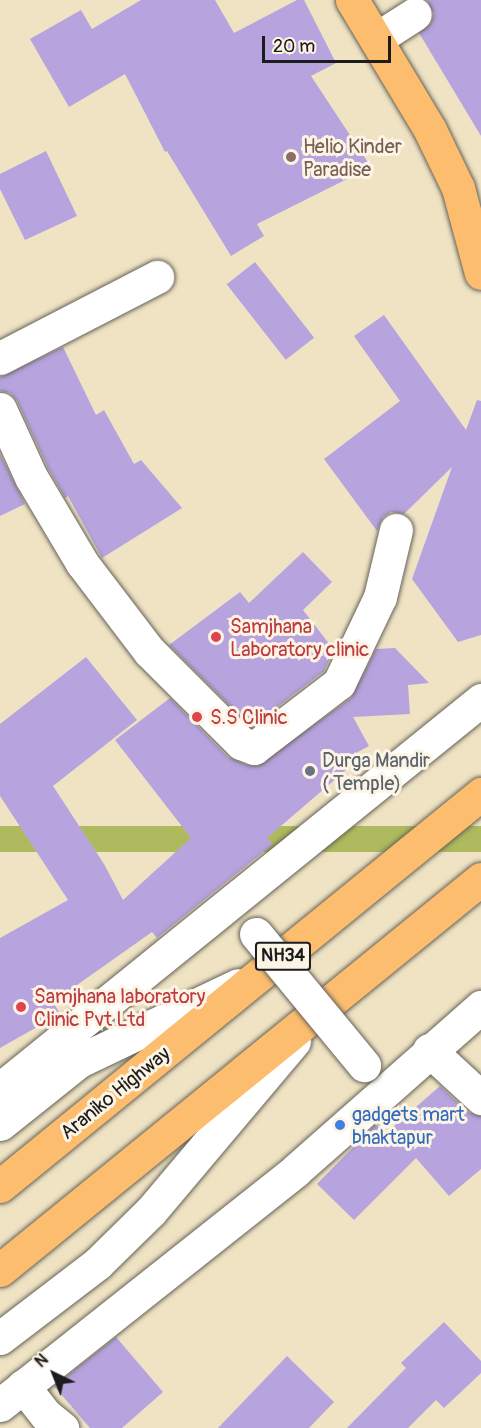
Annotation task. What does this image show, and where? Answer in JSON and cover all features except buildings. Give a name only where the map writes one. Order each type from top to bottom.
[{"type":"main road","points":[[352,0],[430,130],[458,188],[481,273]]},
{"type":"main road","name":"Araniko Highway","points":[[0,1186],[481,794]]},
{"type":"main road","points":[[0,1270],[481,879]]},
{"type":"street","points":[[376,39],[415,14]]},
{"type":"street","points":[[0,358],[157,278]]},
{"type":"street","points":[[0,409],[31,477],[82,563],[156,658],[241,743],[254,748],[339,683],[380,597],[396,530]]},
{"type":"street","points":[[0,1089],[481,700]]},
{"type":"street","points":[[256,934],[364,1065]]},
{"type":"street","points":[[0,1124],[80,1061],[263,972]]},
{"type":"street","points":[[0,1338],[98,1263],[151,1211],[322,1007]]},
{"type":"street","points":[[62,1428],[11,1395],[296,1170],[429,1050],[481,1007]]},
{"type":"street","points":[[429,1050],[481,1098]]},
{"type":"green space","points":[[0,826],[481,826],[481,852],[0,852]]},
{"type":"place","name":"Helio Kinder Paradise","points":[[291,157]]},
{"type":"place","name":"Samjhana Laboratory clinic","points":[[216,637]]},
{"type":"place","name":"S.S Clinic","points":[[197,717]]},
{"type":"place","name":"Durga Mandir ( Temple)","points":[[310,771]]},
{"type":"place","name":"Samjhana laboratory Clinic Pvt Ltd","points":[[21,1007]]},
{"type":"place","name":"gadgets mart bhaktapur","points":[[340,1125]]}]
